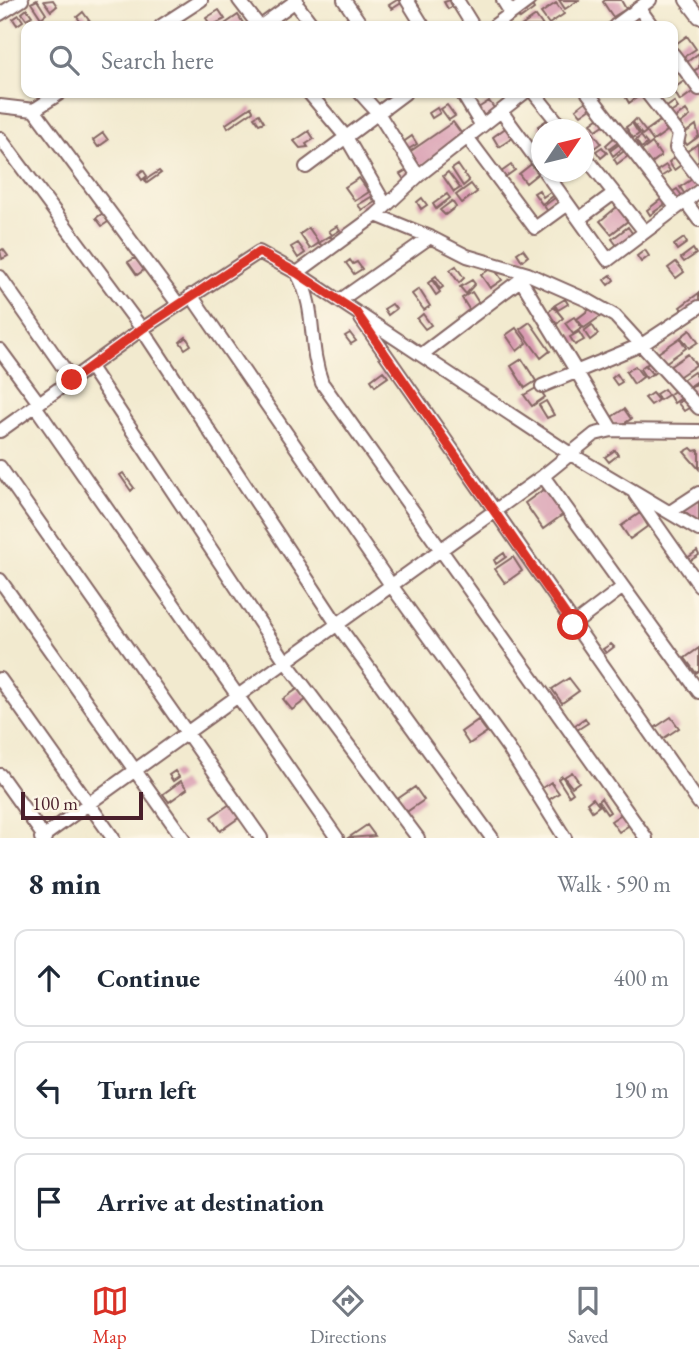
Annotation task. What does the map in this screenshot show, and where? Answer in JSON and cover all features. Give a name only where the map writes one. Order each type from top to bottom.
[{"type":"street","points":[[0,14],[22,0]]},
{"type":"street","points":[[169,21],[201,0]]},
{"type":"street","points":[[239,0],[256,21]]},
{"type":"street","points":[[344,0],[359,21]]},
{"type":"street","points":[[407,0],[420,21]]},
{"type":"street","points":[[457,0],[470,21]]},
{"type":"street","points":[[503,0],[512,13]]},
{"type":"street","points":[[501,21],[529,0]]},
{"type":"street","points":[[622,21],[650,0]]},
{"type":"street","points":[[687,0],[699,17]]},
{"type":"street","points":[[267,21],[296,1],[310,21]]},
{"type":"street","points":[[639,8],[648,21]]},
{"type":"street","points":[[678,61],[699,89]]},
{"type":"street","points":[[0,106],[34,110],[52,98]]},
{"type":"street","points":[[313,98],[346,137],[385,204]]},
{"type":"street","points":[[364,98],[378,113],[418,176]]},
{"type":"street","points":[[306,167],[398,98]]},
{"type":"street","points":[[465,98],[482,126]]},
{"type":"street","points":[[297,273],[376,215],[418,176],[518,98]]},
{"type":"street","points":[[538,98],[555,119]]},
{"type":"street","points":[[593,98],[680,204],[699,220]]},
{"type":"street","points":[[651,98],[679,134],[676,148],[699,178]]},
{"type":"street","points":[[34,110],[178,304]]},
{"type":"street","points":[[501,111],[531,153]]},
{"type":"street","points":[[467,137],[536,228],[568,204]]},
{"type":"street","points":[[0,138],[142,329],[337,624],[492,838]]},
{"type":"street","points":[[594,168],[645,232]]},
{"type":"street","points":[[552,182],[608,260],[699,191]]},
{"type":"street","points":[[579,219],[614,193]]},
{"type":"street","points":[[376,215],[430,237],[467,256],[587,300],[615,316],[699,408]]},
{"type":"street","points":[[339,301],[430,237]]},
{"type":"street","points":[[0,431],[191,295],[259,252],[297,273],[569,453],[699,530]]},
{"type":"street","points":[[297,273],[309,294],[314,361],[323,383],[438,549],[646,838]]},
{"type":"street","points":[[0,277],[72,380]]},
{"type":"street","points":[[421,355],[525,277]]},
{"type":"street","points":[[525,277],[576,371],[612,430]]},
{"type":"street","points":[[191,295],[391,585],[509,748],[565,838]]},
{"type":"street","points":[[542,386],[643,344],[699,307]]},
{"type":"street","points":[[356,312],[699,803]]},
{"type":"street","points":[[0,350],[237,697],[337,838]]},
{"type":"street","points":[[90,367],[286,662],[418,838]]},
{"type":"street","points":[[0,775],[43,837],[492,510],[543,476],[596,434],[612,430],[699,430]]},
{"type":"street","points":[[0,467],[261,838]]},
{"type":"street","points":[[543,476],[699,691]]},
{"type":"street","points":[[633,491],[699,585]]},
{"type":"street","points":[[670,512],[699,493]]},
{"type":"street","points":[[0,580],[183,838]]},
{"type":"street","points":[[573,625],[623,587]]},
{"type":"street","points":[[0,679],[113,838]]},
{"type":"building","points":[[37,0],[46,14],[41,18],[31,3]]},
{"type":"building","points":[[53,0],[57,6],[51,11],[44,1]]},
{"type":"building","points":[[397,0],[406,0],[392,9],[389,5]]},
{"type":"building","points":[[450,0],[453,6],[448,9],[444,2]]},
{"type":"building","points":[[559,0],[579,0],[565,9]]},
{"type":"building","points":[[621,0],[626,9],[613,17],[603,2]]},
{"type":"building","points":[[530,2],[534,9],[520,19],[515,12]]},
{"type":"building","points":[[556,3],[564,14],[554,21],[547,21],[541,13]]},
{"type":"building","points":[[27,9],[32,16],[26,19],[22,13]]},
{"type":"building","points":[[219,10],[225,19],[208,21],[206,18]]},
{"type":"building","points":[[83,12],[89,21],[80,21],[77,17]]},
{"type":"building","points":[[19,15],[23,21],[17,25],[13,19]]},
{"type":"building","points":[[238,15],[242,21],[229,21]]},
{"type":"building","points":[[687,36],[696,49],[679,60],[678,42]]},
{"type":"building","points":[[699,53],[699,68],[693,71],[687,62]]},
{"type":"building","points":[[687,79],[695,90],[680,101],[678,85]]},
{"type":"building","points":[[590,98],[595,105],[581,115],[576,109]]},
{"type":"building","points":[[489,101],[497,112],[482,121],[475,110]]},
{"type":"building","points":[[674,102],[678,108],[667,115],[664,109]]},
{"type":"building","points":[[447,105],[455,116],[449,120],[441,109]]},
{"type":"building","points":[[251,107],[253,111],[228,128],[226,124]]},
{"type":"building","points":[[437,108],[440,113],[432,118],[429,113]]},
{"type":"building","points":[[686,110],[690,116],[678,125],[674,119]]},
{"type":"building","points":[[259,114],[264,122],[259,124],[254,117]]},
{"type":"building","points":[[602,115],[607,123],[596,130],[594,121]]},
{"type":"building","points":[[636,119],[646,132],[642,135],[633,122]]},
{"type":"building","points":[[660,121],[667,131],[653,141],[646,131]]},
{"type":"building","points":[[453,122],[464,137],[418,168],[408,153]]},
{"type":"building","points":[[632,123],[639,134],[633,138],[626,127]]},
{"type":"building","points":[[696,125],[699,136],[687,145],[681,136]]},
{"type":"building","points":[[507,127],[514,137],[499,147],[493,137]]},
{"type":"building","points":[[309,131],[314,139],[306,144],[308,147],[300,148],[294,141]]},
{"type":"building","points":[[103,133],[108,140],[98,147],[93,140]]},
{"type":"building","points":[[594,134],[601,143],[594,148]]},
{"type":"building","points":[[412,136],[417,144],[407,150],[402,143]]},
{"type":"building","points":[[616,136],[620,141],[609,149],[606,145]]},
{"type":"building","points":[[641,136],[647,144],[641,148],[636,140]]},
{"type":"building","points":[[621,143],[624,147],[613,156],[610,151]]},
{"type":"building","points":[[652,143],[661,156],[649,165],[640,152]]},
{"type":"building","points":[[698,144],[699,160],[695,163],[686,152]]},
{"type":"building","points":[[602,147],[607,153],[601,158],[596,151]]},
{"type":"building","points":[[628,148],[632,153],[617,164],[614,159]]},
{"type":"building","points":[[675,157],[681,165],[674,170],[669,162]]},
{"type":"building","points":[[531,164],[531,179],[526,183],[519,174]]},
{"type":"building","points":[[458,165],[469,181],[463,186],[452,169]]},
{"type":"building","points":[[511,165],[515,170],[501,180],[497,175]]},
{"type":"building","points":[[666,165],[670,171],[659,178],[655,172]]},
{"type":"building","points":[[143,170],[147,176],[142,180],[138,174]]},
{"type":"building","points":[[407,170],[412,177],[405,181],[400,174]]},
{"type":"building","points":[[159,171],[161,173],[147,183],[145,180]]},
{"type":"building","points":[[448,172],[460,188],[454,192],[443,176]]},
{"type":"building","points":[[359,178],[369,192],[355,201],[345,187]]},
{"type":"building","points":[[694,178],[699,185],[686,196],[680,187]]},
{"type":"building","points":[[471,184],[477,192],[462,203],[456,195]]},
{"type":"building","points":[[677,189],[685,200],[677,205],[669,194]]},
{"type":"building","points":[[539,190],[543,197],[553,190],[556,194],[542,204],[534,193]]},
{"type":"building","points":[[447,194],[450,198],[436,209],[433,204]]},
{"type":"building","points":[[559,195],[565,203],[550,214],[544,206]]},
{"type":"building","points":[[371,197],[375,202],[362,210],[358,205]]},
{"type":"building","points":[[664,197],[668,202],[650,215],[647,210]]},
{"type":"building","points":[[422,198],[427,205],[421,209],[417,202]]},
{"type":"building","points":[[452,201],[456,207],[445,215],[440,210]]},
{"type":"building","points":[[618,206],[629,220],[611,234],[600,221]]},
{"type":"building","points":[[103,213],[108,222],[102,226],[96,218]]},
{"type":"building","points":[[337,226],[340,230],[332,235],[329,231]]},
{"type":"building","points":[[628,227],[634,236],[618,247],[612,239]]},
{"type":"building","points":[[309,228],[319,243],[310,249],[300,234]]},
{"type":"building","points":[[330,236],[333,239],[322,246],[319,243]]},
{"type":"building","points":[[684,238],[687,243],[677,250],[674,245]]},
{"type":"building","points":[[298,243],[305,253],[298,258],[291,247]]},
{"type":"building","points":[[3,249],[8,256],[2,259],[0,251]]},
{"type":"building","points":[[523,249],[528,256],[522,261],[517,253]]},
{"type":"building","points":[[693,249],[696,254],[684,262],[681,258]]},
{"type":"building","points":[[645,250],[649,256],[641,262],[637,256]]},
{"type":"building","points":[[135,258],[144,270],[137,275],[128,262]]},
{"type":"building","points":[[350,260],[353,264],[357,262],[362,269],[354,274],[346,263]]},
{"type":"building","points":[[676,262],[684,272],[676,278],[668,268]]},
{"type":"building","points":[[456,266],[464,278],[459,283],[450,270]]},
{"type":"building","points":[[493,267],[502,280],[490,288],[481,275]]},
{"type":"building","points":[[611,275],[614,280],[608,285],[604,280]]},
{"type":"building","points":[[436,276],[443,287],[440,289],[433,278]]},
{"type":"building","points":[[432,280],[440,292],[436,295],[428,283]]},
{"type":"building","points":[[472,280],[475,284],[466,294],[460,287]]},
{"type":"building","points":[[419,289],[430,306],[424,310],[412,294]]},
{"type":"building","points":[[472,292],[482,308],[472,314],[462,298]]},
{"type":"building","points":[[699,293],[699,305],[686,315],[680,307]]},
{"type":"building","points":[[565,299],[568,304],[558,310],[555,305]]},
{"type":"building","points":[[392,304],[396,309],[388,315],[384,309]]},
{"type":"building","points":[[594,306],[604,314],[584,328],[577,319]]},
{"type":"building","points":[[554,307],[563,318],[557,324],[547,313]]},
{"type":"building","points":[[423,314],[431,325],[425,329],[417,319]]},
{"type":"building","points":[[574,317],[582,328],[573,334],[565,323]]},
{"type":"building","points":[[530,322],[550,351],[541,358],[520,329]]},
{"type":"building","points":[[592,325],[598,334],[590,340],[584,331]]},
{"type":"building","points":[[516,328],[527,343],[517,351],[506,335]]},
{"type":"building","points":[[690,330],[698,342],[689,348],[681,337]]},
{"type":"building","points":[[579,332],[584,340],[575,345],[570,337]]},
{"type":"building","points":[[350,333],[356,341],[351,344],[345,336]]},
{"type":"building","points":[[186,337],[191,345],[185,349],[180,342]]},
{"type":"building","points":[[680,338],[686,348],[665,363],[658,353]]},
{"type":"building","points":[[688,354],[696,365],[677,378],[669,367]]},
{"type":"building","points":[[522,359],[536,381],[525,388],[511,366]]},
{"type":"building","points":[[654,359],[661,368],[653,374],[646,365]]},
{"type":"building","points":[[645,365],[652,374],[646,378],[640,369]]},
{"type":"building","points":[[635,366],[643,377],[634,384],[626,372]]},
{"type":"building","points":[[383,371],[388,377],[375,386],[371,380]]},
{"type":"building","points":[[694,372],[699,380],[686,389],[681,381]]},
{"type":"building","points":[[617,374],[622,382],[617,385],[612,378]]},
{"type":"building","points":[[699,382],[699,397],[695,400],[688,390]]},
{"type":"building","points":[[538,387],[545,397],[532,406],[524,395]]},
{"type":"building","points":[[664,389],[668,395],[660,400],[656,394]]},
{"type":"building","points":[[677,389],[683,397],[674,403],[669,395]]},
{"type":"building","points":[[652,393],[658,400],[651,405],[645,398]]},
{"type":"building","points":[[687,397],[692,406],[684,411],[678,403]]},
{"type":"building","points":[[546,401],[554,415],[547,418],[539,405]]},
{"type":"building","points":[[624,409],[631,419],[617,428],[610,418]]},
{"type":"building","points":[[691,448],[694,451],[699,450],[699,469],[684,452]]},
{"type":"building","points":[[615,450],[618,455],[609,462],[605,457]]},
{"type":"building","points":[[123,473],[134,488],[131,491],[120,475]]},
{"type":"building","points":[[547,487],[565,513],[543,529],[525,503]]},
{"type":"building","points":[[697,501],[699,503],[699,523],[683,511]]},
{"type":"building","points":[[640,513],[648,526],[630,539],[621,526]]},
{"type":"building","points":[[697,551],[699,555],[688,562],[686,559]]},
{"type":"building","points":[[504,553],[506,557],[496,564],[494,560]]},
{"type":"building","points":[[513,557],[522,571],[505,583],[495,569]]},
{"type":"building","points":[[611,644],[614,647],[606,653],[603,649]]},
{"type":"building","points":[[699,648],[699,671],[696,673],[685,658]]},
{"type":"building","points":[[569,678],[579,691],[562,703],[552,689]]},
{"type":"building","points":[[299,688],[307,699],[292,710],[283,699]]},
{"type":"building","points":[[671,717],[679,728],[661,740],[653,729]]},
{"type":"building","points":[[585,718],[588,723],[577,730],[574,726]]},
{"type":"building","points":[[478,720],[487,732],[469,744],[461,732]]},
{"type":"building","points":[[175,771],[179,777],[173,781],[169,775]]},
{"type":"building","points":[[572,772],[579,782],[572,787],[564,777]]},
{"type":"building","points":[[562,776],[573,793],[569,796],[558,779]]},
{"type":"building","points":[[181,781],[187,789],[169,802],[163,794]]},
{"type":"building","points":[[551,782],[559,793],[547,801],[539,790]]},
{"type":"building","points":[[415,787],[424,800],[405,813],[396,800]]},
{"type":"building","points":[[593,798],[599,806],[592,811],[587,803]]},
{"type":"building","points":[[601,798],[610,812],[607,814],[598,801]]},
{"type":"building","points":[[230,804],[240,817],[220,831],[211,817]]},
{"type":"building","points":[[623,813],[631,824],[619,832],[611,821]]},
{"type":"building","points":[[367,825],[375,836],[348,838]]},
{"type":"route","points":[[72,380],[191,295],[259,252],[297,273],[356,312],[573,625]]}]
